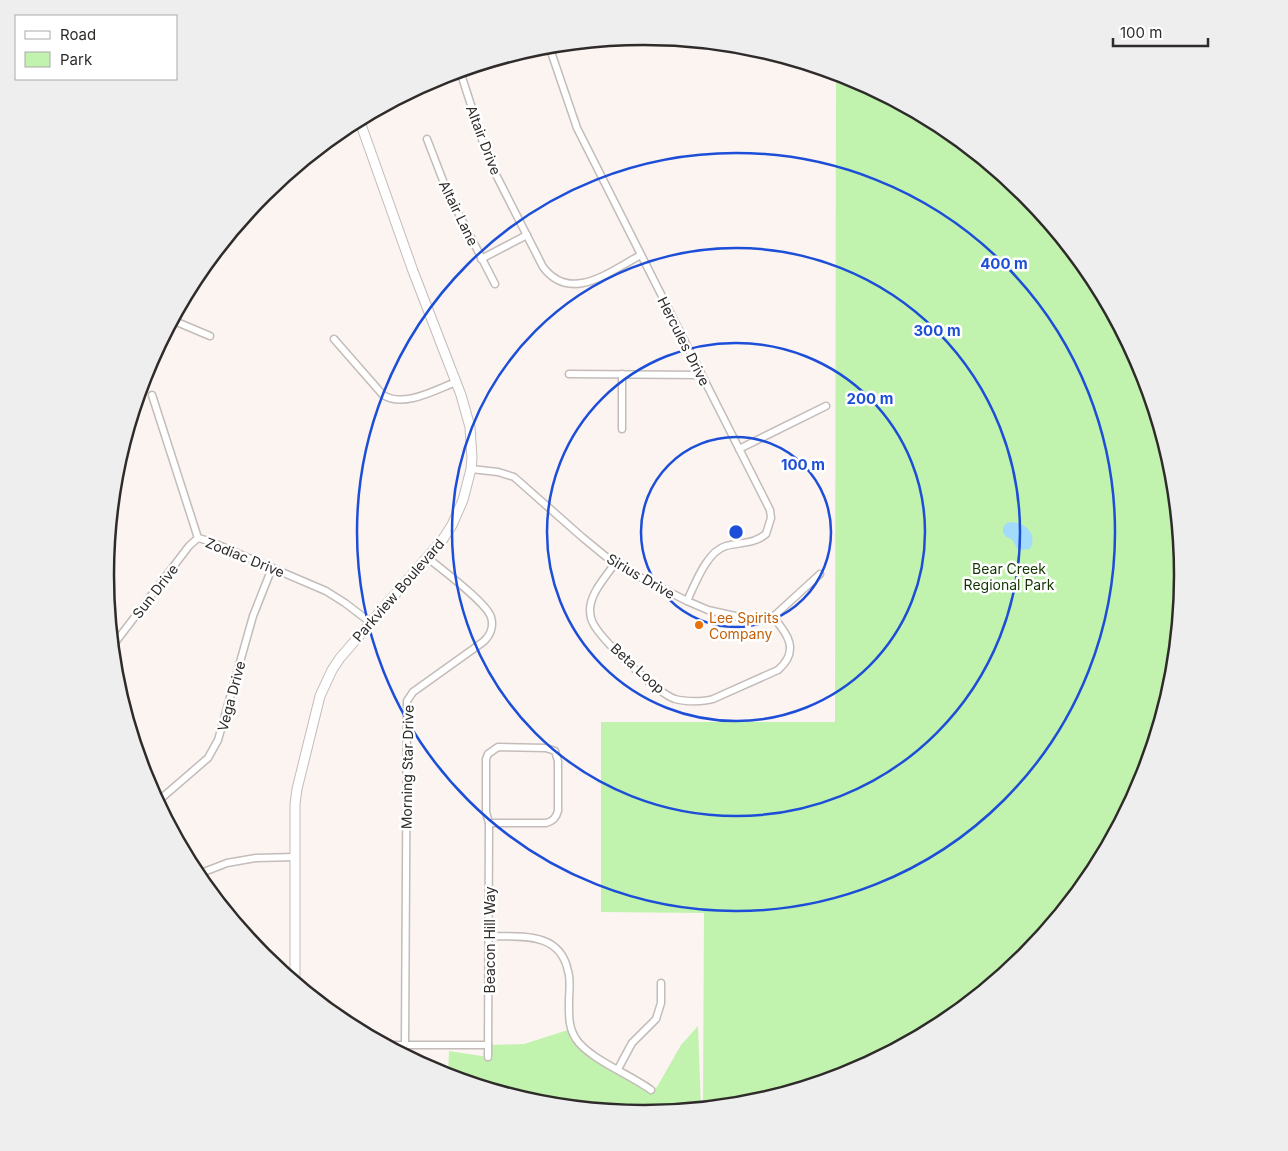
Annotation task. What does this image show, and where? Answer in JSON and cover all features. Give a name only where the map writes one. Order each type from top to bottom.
[{"type":"street","name":"Hercules Drive","points":[[552,53],[577,128],[770,510],[769,526],[766,534],[754,541],[726,546],[713,553],[687,601]]},
{"type":"street","name":"Altair Drive","points":[[462,77],[489,161],[543,267],[557,280],[573,285],[593,280],[641,255]]},
{"type":"street","name":"Parkview Boulevard","points":[[295,975],[295,804],[320,696],[332,670],[370,622],[443,539],[458,511],[471,469],[470,427],[456,382],[413,271],[362,126]]},
{"type":"street","name":"Altair Lane","points":[[427,140],[447,191],[495,284]]},
{"type":"street","points":[[481,259],[527,235]]},
{"type":"street","points":[[178,323],[210,336]]},
{"type":"street","points":[[334,339],[383,395],[389,399],[404,400],[456,382]]},
{"type":"street","points":[[569,374],[701,375]]},
{"type":"street","points":[[622,374],[622,429]]},
{"type":"street","name":"Zodiac Drive","points":[[152,395],[198,538],[209,541],[330,594],[370,622]]},
{"type":"street","points":[[739,449],[826,406]]},
{"type":"street","name":"Sirius Drive","points":[[471,469],[498,472],[514,477],[582,537],[615,563],[687,601],[708,610],[753,620],[767,620],[773,617]]},
{"type":"street","name":"Sun Drive","points":[[118,639],[189,546],[198,538]]},
{"type":"street","name":"Morning Star Drive","points":[[405,1045],[408,701],[413,692],[484,642],[489,637],[492,624],[491,618],[484,606],[428,558]]},
{"type":"street","name":"Beta Loop","points":[[615,563],[594,596],[590,608],[592,621],[595,627],[631,667],[675,699],[707,701],[778,670],[788,658],[790,645],[786,632],[773,617]]},
{"type":"street","name":"Vega Drive","points":[[162,797],[208,758],[218,740],[253,616],[272,568]]},
{"type":"street","points":[[773,617],[820,574]]},
{"type":"street","name":"Beacon Hill Way","points":[[488,1058],[489,823],[486,812],[486,759],[488,754],[498,747],[546,748],[555,751],[558,762],[558,811],[554,819],[546,823],[489,823]]},
{"type":"street","points":[[204,872],[227,863],[256,858],[295,857]]},
{"type":"street","points":[[489,936],[532,937],[550,943],[557,949],[569,973],[569,1020],[575,1037],[587,1050],[651,1090]]},
{"type":"street","points":[[618,1069],[632,1043],[656,1019],[661,1003],[661,983]]},
{"type":"street","points":[[398,1045],[488,1045]]},
{"type":"green space","name":"Bear Creek Regional Park","points":[[836,81],[879,100],[939,134],[994,177],[1043,226],[1085,281],[1103,310],[1134,372],[1156,438],[1164,472],[1170,506],[1173,541],[1174,576],[1170,645],[1156,713],[1146,746],[1120,810],[1085,870],[1065,898],[1019,951],[994,974],[939,1017],[879,1051],[847,1066],[781,1088],[747,1096],[703,1102],[704,913],[601,912],[601,722],[835,722]]},
{"type":"green space","points":[[698,1026],[701,1102],[644,1106],[609,1105],[575,1101],[507,1088],[448,1069],[449,1051],[488,1057],[488,1045],[524,1044],[571,1029],[581,1045],[651,1090],[657,1087],[681,1045]]},
{"type":"water","points":[[1011,522],[1026,527],[1029,530],[1033,539],[1030,549],[1019,550],[1012,540],[1006,537],[1003,527]]},
{"type":"place","name":"Lee Spirits Company","points":[[699,625]]}]
